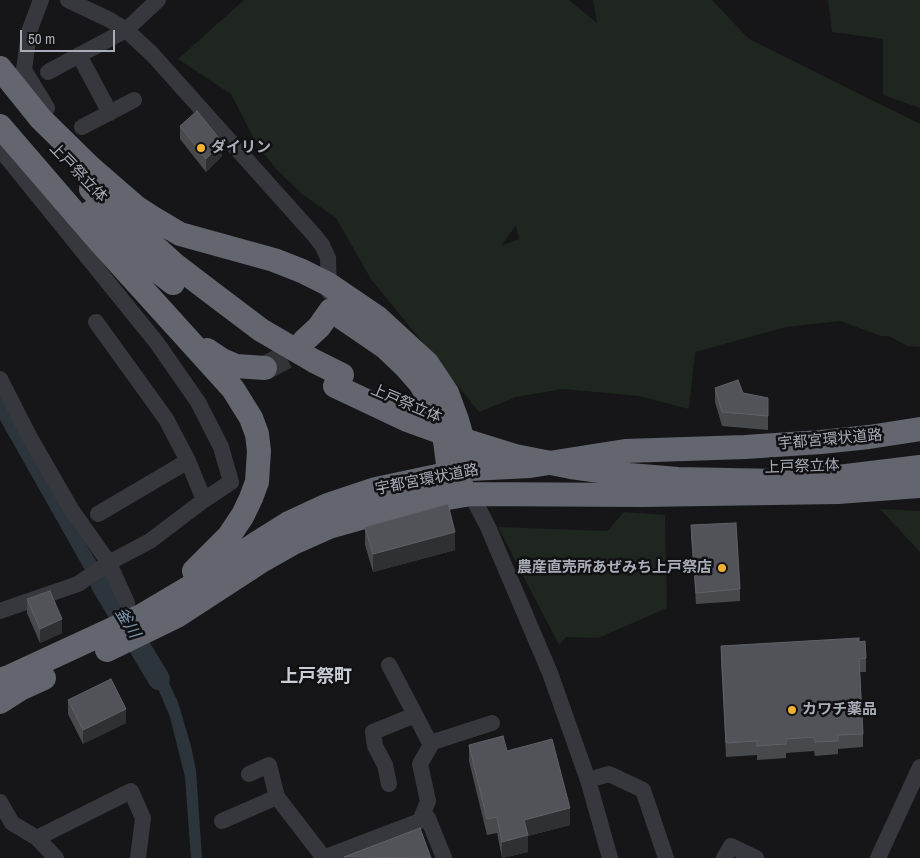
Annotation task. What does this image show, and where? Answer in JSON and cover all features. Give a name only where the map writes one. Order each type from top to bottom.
[{"type":"highway","points":[[0,68],[41,119],[74,182],[158,308],[233,389],[243,402],[256,434],[259,451],[257,482],[243,515],[216,551],[186,579],[140,616]]},
{"type":"highway","name":"上戸祭立体","points":[[0,83],[74,182]]},
{"type":"highway","name":"上戸祭立体","points":[[0,109],[74,182],[145,261],[196,300],[298,367],[338,381],[369,389],[471,431],[567,455],[641,464],[709,469],[846,465],[920,455]]},
{"type":"highway","points":[[0,126],[74,182],[136,207],[180,234],[274,260],[328,284],[378,318],[427,364],[448,393],[457,420],[460,471]]},
{"type":"highway","points":[[158,308],[201,346],[222,360],[236,366],[265,368]]},
{"type":"highway","points":[[306,340],[320,327],[331,310],[385,347],[420,383],[438,417],[445,441],[471,494]]},
{"type":"highway","name":"上戸祭立体","points":[[338,381],[407,420],[456,438],[515,456],[581,469],[678,479],[779,481],[920,468]]},
{"type":"highway","name":"宇都宮環状道路","points":[[0,702],[10,681],[89,650],[140,616],[205,578],[256,543],[297,520],[328,505],[376,489],[460,471],[530,466],[625,451],[745,447],[869,437],[920,429]]},
{"type":"highway","name":"宇都宮環状道路","points":[[140,616],[177,616],[262,560],[293,543],[329,527],[407,505],[471,494],[642,495],[838,492],[920,486]]},
{"type":"street","points":[[41,0],[29,32],[24,70],[47,108]]},
{"type":"street","points":[[68,0],[110,20],[126,30],[152,54],[322,245],[328,258],[331,310]]},
{"type":"street","points":[[48,72],[126,30],[158,0]]},
{"type":"street","points":[[79,55],[110,112]]},
{"type":"street","points":[[82,126],[134,100]]},
{"type":"street","points":[[0,149],[157,343],[198,402],[221,447],[231,482],[150,541],[109,563],[78,584],[0,611]]},
{"type":"street","points":[[96,322],[166,419],[188,461],[204,500]]},
{"type":"street","points":[[0,379],[28,436],[71,509],[109,563],[140,616]]},
{"type":"street","points":[[98,514],[188,461]]},
{"type":"street","points":[[471,494],[488,527],[550,673],[588,780],[610,858]]},
{"type":"street","points":[[390,665],[431,745],[420,764],[428,801],[420,821]]},
{"type":"street","points":[[389,784],[385,765],[375,746],[373,732],[415,715]]},
{"type":"street","points":[[430,743],[492,724]]},
{"type":"street","points":[[249,774],[269,765],[276,797],[324,858],[428,818],[444,858]]},
{"type":"street","points":[[878,858],[915,790],[920,767]]},
{"type":"street","points":[[588,780],[610,774],[643,790],[666,858]]},
{"type":"street","points":[[37,838],[131,790],[144,818],[138,858]]},
{"type":"street","points":[[222,821],[276,797]]},
{"type":"street","points":[[0,802],[6,825],[37,838],[56,858]]},
{"type":"street","points":[[724,858],[731,846],[756,858]]},
{"type":"shaded area","points":[[244,0],[569,0],[597,23],[593,0],[712,0],[749,39],[920,124],[920,347],[907,346],[889,336],[881,336],[840,321],[786,327],[695,352],[689,409],[639,396],[563,389],[516,397],[479,412],[371,279],[336,218],[302,194],[278,171],[257,145],[231,94],[178,59]],"holes":[[[516,225],[519,239],[501,246]]]},
{"type":"shaded area","points":[[828,0],[920,0],[920,108],[883,95],[883,39],[832,32]]},
{"type":"shaded area","points":[[0,396],[23,440],[98,564],[86,572],[0,420]]},
{"type":"shaded area","points":[[880,509],[920,511],[920,552]]},
{"type":"shaded area","points":[[624,512],[665,515],[667,608],[598,638],[566,637],[559,645],[498,527],[607,531]]},
{"type":"shaded area","points":[[104,574],[124,607],[110,614],[92,582]]},
{"type":"shaded area","points":[[149,651],[167,679],[178,702],[191,746],[196,770],[202,858],[191,858],[185,777],[170,717],[157,686],[138,655]]},
{"type":"building","points":[[197,111],[222,142],[206,159],[180,126]]},
{"type":"building","points":[[738,380],[743,393],[768,398],[768,416],[722,412],[715,388]]},
{"type":"building","points":[[448,504],[455,532],[373,554],[365,527]]},
{"type":"building","points":[[736,523],[740,589],[696,593],[691,525]]},
{"type":"building","points":[[50,591],[62,619],[40,629],[27,599]]},
{"type":"building","name":"カワチ薬品","points":[[859,638],[859,642],[865,641],[866,658],[859,659],[863,734],[838,735],[838,741],[815,742],[814,737],[786,739],[786,744],[757,746],[757,741],[726,743],[721,646]]},
{"type":"building","points":[[111,679],[126,709],[83,730],[68,700]]},
{"type":"building","points":[[503,736],[507,751],[552,739],[570,808],[524,820],[528,835],[502,842],[497,817],[487,819],[469,745]]},
{"type":"building","points":[[420,828],[431,858],[344,857]]},
{"type":"waterway","name":"釜川","points":[[102,585],[159,679]]},
{"type":"tunnel","points":[[265,368],[288,356],[305,340]]},
{"type":"place","name":"ダイリン","points":[[201,148]]},
{"type":"place","name":"農産直売所あぜみち上戸祭店","points":[[722,568]]},
{"type":"place","name":"カワチ薬品","points":[[792,710]]},
{"type":"district","name":"上戸祭町","points":[[316,677]]}]
